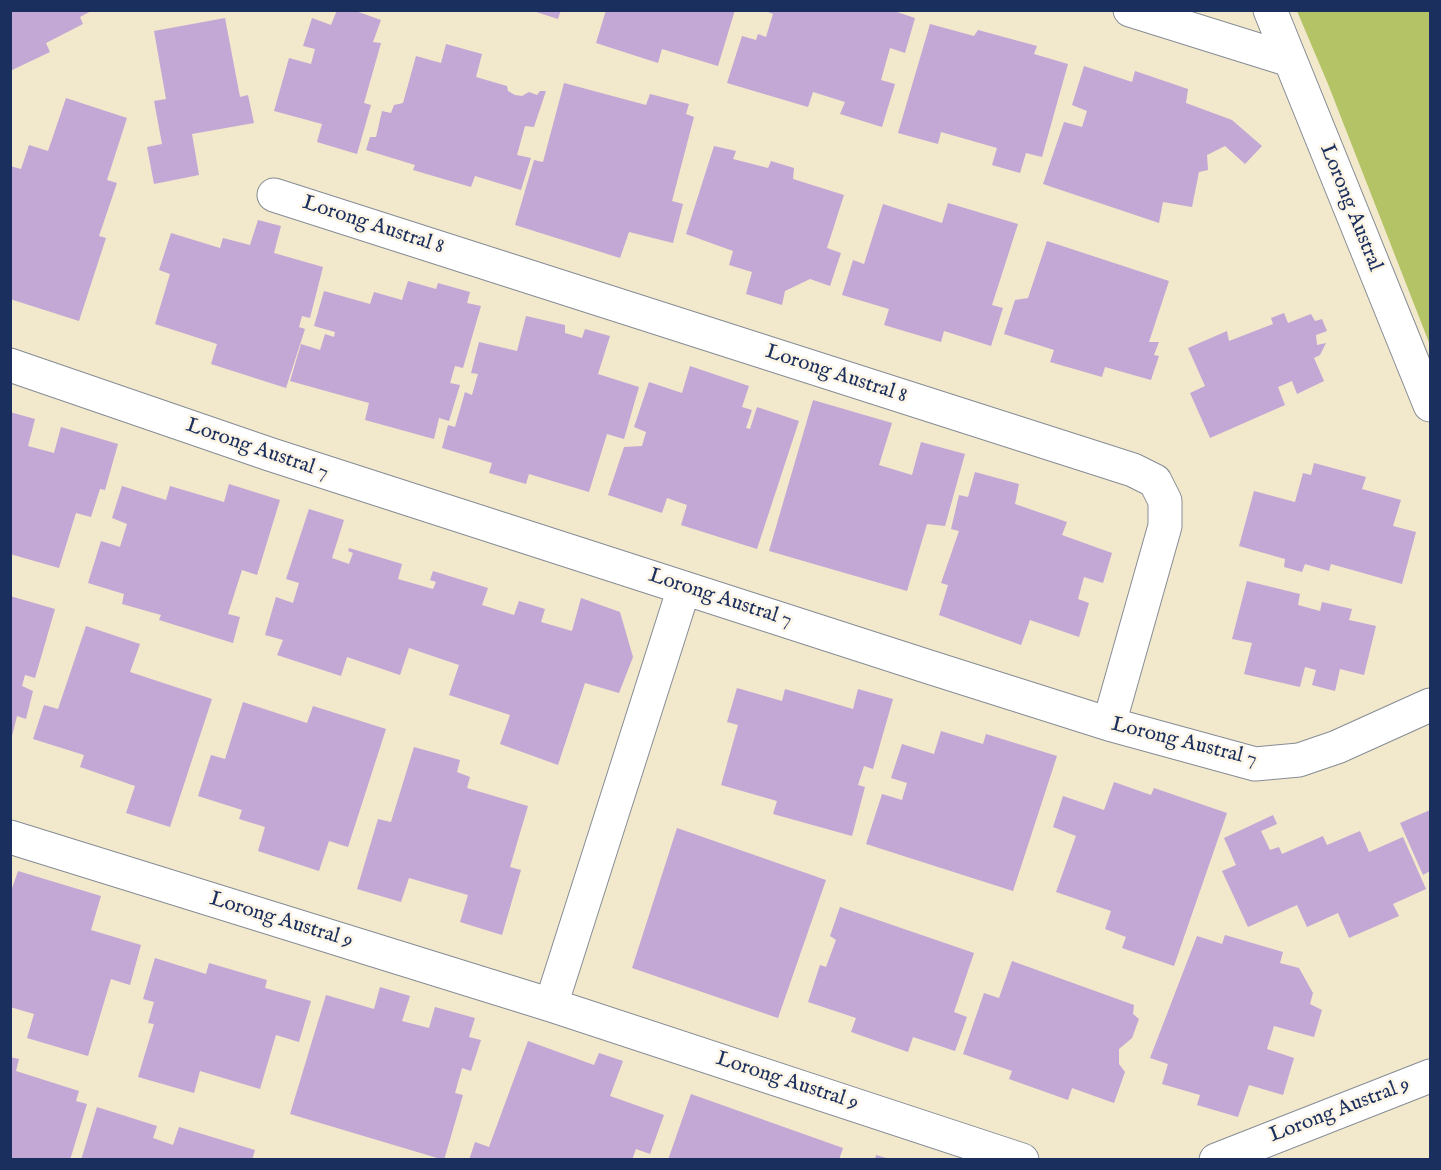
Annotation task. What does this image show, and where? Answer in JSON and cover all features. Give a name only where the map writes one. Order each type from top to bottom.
[{"type":"street","points":[[1130,10],[1290,60]]},
{"type":"street","name":"Lorong Austral","points":[[1270,10],[1431,405]]},
{"type":"street","name":"Lorong Austral 8","points":[[274,195],[1122,466],[1155,481],[1165,501],[1165,526],[1108,724]]},
{"type":"street","name":"Lorong Austral 7","points":[[10,365],[269,454],[1108,724],[1255,764],[1299,760],[1337,747],[1431,705]]},
{"type":"street","points":[[551,1005],[684,588]]},
{"type":"street","name":"Lorong Austral 9","points":[[10,837],[551,1005],[1022,1160]]},
{"type":"street","name":"Lorong Austral 9","points":[[1216,1160],[1431,1076]]},
{"type":"green space","points":[[1297,11],[1430,11],[1430,345],[1328,84]]},
{"type":"building","points":[[10,10],[93,10],[80,17],[83,24],[46,43],[50,52],[10,71]]},
{"type":"building","points":[[337,10],[353,10],[381,20],[373,42],[381,43],[364,103],[371,105],[357,154],[317,142],[322,124],[274,111],[289,58],[311,64],[315,49],[303,46],[312,18],[331,25]]},
{"type":"building","points":[[530,10],[561,10],[558,19]]},
{"type":"building","points":[[606,10],[735,10],[718,66],[662,49],[658,63],[596,43]]},
{"type":"building","points":[[763,10],[891,10],[915,18],[905,53],[890,48],[881,80],[895,84],[882,127],[840,114],[845,102],[813,92],[808,107],[727,83],[742,36],[756,40],[758,34],[766,37],[773,14]]},
{"type":"building","points":[[225,18],[240,97],[248,95],[254,123],[192,134],[199,175],[154,184],[147,147],[162,144],[154,101],[166,99],[154,31]]},
{"type":"building","points":[[930,24],[974,36],[978,30],[1037,46],[1034,54],[1068,64],[1042,157],[1026,153],[1020,173],[992,165],[997,148],[941,132],[938,144],[898,133]]},
{"type":"building","points":[[446,44],[482,54],[476,77],[507,86],[508,91],[515,95],[522,96],[529,92],[537,95],[540,91],[546,91],[534,127],[525,126],[517,155],[531,158],[521,190],[475,176],[471,187],[413,170],[415,165],[366,150],[370,137],[376,137],[382,111],[391,113],[394,105],[403,103],[416,56],[441,63]]},
{"type":"building","points":[[1084,66],[1132,82],[1135,71],[1188,89],[1186,103],[1232,120],[1262,146],[1245,164],[1225,146],[1207,155],[1208,170],[1199,172],[1192,207],[1163,202],[1159,223],[1043,184],[1064,122],[1082,127],[1087,111],[1072,105]]},
{"type":"building","points":[[564,83],[646,105],[650,94],[689,104],[686,114],[694,117],[672,201],[683,204],[673,243],[629,232],[620,258],[515,225],[534,160],[543,162]]},
{"type":"building","points":[[66,98],[127,118],[107,180],[117,183],[99,236],[106,238],[79,321],[10,299],[10,166],[21,169],[29,145],[48,151]]},
{"type":"building","points":[[714,146],[736,151],[733,159],[768,168],[771,161],[794,168],[793,179],[844,195],[827,248],[841,253],[830,286],[810,279],[785,291],[782,305],[746,294],[752,272],[729,265],[733,251],[686,234]]},
{"type":"building","points":[[948,203],[1018,224],[992,305],[1003,308],[991,346],[944,331],[941,342],[884,325],[889,309],[842,295],[853,260],[864,264],[883,204],[942,223]]},
{"type":"building","points":[[258,220],[281,226],[274,253],[323,267],[310,318],[302,316],[299,327],[305,329],[286,388],[211,364],[217,344],[155,324],[170,274],[159,270],[171,233],[220,248],[223,238],[250,245]]},
{"type":"building","points":[[1047,241],[1169,281],[1149,342],[1159,342],[1154,355],[1159,356],[1151,380],[1105,367],[1102,377],[1050,362],[1054,350],[1004,334],[1015,300],[1028,298]]},
{"type":"building","points":[[408,281],[436,289],[438,283],[470,292],[467,303],[481,306],[463,368],[455,366],[450,383],[460,385],[449,421],[439,418],[434,439],[365,420],[369,403],[290,381],[301,344],[320,350],[325,334],[334,337],[335,332],[314,326],[324,291],[370,304],[374,292],[402,300]]},
{"type":"building","points":[[1284,313],[1288,323],[1311,314],[1315,321],[1322,319],[1327,331],[1316,335],[1317,345],[1326,343],[1320,355],[1314,358],[1324,381],[1297,394],[1292,381],[1278,387],[1285,405],[1210,438],[1190,393],[1205,386],[1188,348],[1227,331],[1229,341],[1273,324],[1271,318]]},
{"type":"building","points":[[526,316],[565,325],[565,333],[582,338],[585,329],[610,336],[598,374],[639,387],[624,439],[607,434],[589,492],[529,474],[526,484],[489,473],[492,463],[442,448],[448,425],[455,427],[465,392],[472,395],[478,374],[471,373],[479,342],[517,351]]},
{"type":"building","points":[[690,366],[749,386],[742,407],[752,410],[746,428],[750,429],[757,407],[799,421],[757,549],[681,525],[687,505],[667,498],[662,513],[608,495],[624,447],[642,446],[646,432],[634,427],[649,382],[682,393]]},
{"type":"building","points":[[813,400],[892,423],[879,465],[912,475],[921,442],[965,454],[945,526],[927,524],[907,591],[769,551]]},
{"type":"building","points":[[10,412],[35,419],[28,446],[54,453],[61,427],[118,444],[105,490],[100,489],[91,517],[76,513],[59,568],[10,554]]},
{"type":"building","points":[[1314,463],[1366,477],[1362,489],[1401,500],[1393,526],[1416,532],[1402,584],[1331,564],[1329,571],[1305,564],[1302,572],[1284,567],[1285,559],[1239,546],[1254,491],[1295,502],[1303,473],[1311,475]]},
{"type":"building","points":[[975,472],[1019,484],[1015,504],[1067,522],[1062,535],[1112,553],[1103,583],[1084,577],[1078,599],[1089,603],[1079,637],[1030,620],[1021,645],[939,615],[948,585],[941,583],[959,531],[951,529],[959,495],[968,497]]},
{"type":"building","points":[[229,484],[280,500],[257,575],[242,570],[228,614],[240,617],[233,643],[159,620],[161,615],[122,604],[124,594],[88,583],[101,541],[120,547],[127,524],[112,518],[122,486],[166,500],[170,486],[224,502]]},
{"type":"building","points":[[309,509],[344,520],[332,558],[349,564],[353,553],[348,551],[349,548],[402,564],[398,579],[433,589],[436,582],[430,580],[433,571],[488,588],[482,605],[514,615],[519,601],[545,609],[541,622],[572,631],[581,598],[620,612],[633,657],[619,693],[585,683],[558,765],[500,744],[510,715],[449,695],[459,665],[409,648],[400,675],[347,657],[341,676],[277,655],[283,640],[265,635],[276,597],[293,603],[299,583],[286,579]]},
{"type":"building","points":[[1247,581],[1300,594],[1298,605],[1320,611],[1322,602],[1352,609],[1349,620],[1376,626],[1364,675],[1340,669],[1335,691],[1312,685],[1316,670],[1305,667],[1300,687],[1244,674],[1252,643],[1232,639]]},
{"type":"building","points":[[10,596],[55,609],[35,678],[25,675],[22,686],[33,691],[26,719],[17,716],[11,740]]},
{"type":"building","points":[[86,626],[140,644],[130,672],[212,699],[170,827],[126,813],[135,786],[80,767],[84,755],[33,739],[44,705],[58,709]]},
{"type":"building","points":[[737,688],[782,701],[785,689],[853,709],[858,689],[893,699],[873,769],[864,766],[858,785],[865,787],[852,836],[773,814],[777,801],[721,785],[738,725],[727,722]]},
{"type":"building","points":[[243,702],[307,723],[313,706],[386,729],[348,847],[329,841],[319,871],[258,851],[265,827],[239,819],[242,810],[198,796],[211,755],[225,759]]},
{"type":"building","points":[[941,731],[983,744],[986,734],[1057,756],[1013,891],[866,844],[882,794],[902,800],[907,783],[891,778],[902,744],[934,754]]},
{"type":"building","points":[[414,747],[460,760],[457,772],[470,777],[467,788],[528,806],[510,867],[521,870],[502,935],[460,922],[468,895],[409,878],[401,902],[357,889],[378,819],[391,822]]},
{"type":"building","points":[[1114,782],[1151,795],[1154,788],[1227,813],[1174,966],[1122,948],[1126,937],[1105,929],[1111,911],[1056,892],[1076,836],[1053,827],[1063,796],[1104,810]]},
{"type":"building","points":[[1430,810],[1430,871],[1423,875],[1400,823]]},
{"type":"building","points":[[1273,815],[1277,824],[1261,831],[1270,850],[1279,847],[1282,854],[1323,836],[1327,845],[1360,831],[1369,852],[1403,837],[1426,889],[1393,904],[1399,916],[1349,938],[1338,913],[1307,927],[1297,905],[1248,927],[1222,871],[1236,865],[1224,838]]},
{"type":"building","points":[[677,828],[826,880],[778,1018],[632,968]]},
{"type":"building","points":[[18,871],[101,896],[91,930],[141,945],[130,985],[111,979],[88,1056],[27,1038],[34,1014],[10,1007],[10,894]]},
{"type":"building","points":[[840,907],[974,953],[954,1012],[967,1017],[955,1051],[913,1037],[908,1052],[851,1032],[856,1018],[808,1002],[820,965],[826,967],[836,940],[830,936]]},
{"type":"building","points":[[1225,935],[1283,952],[1280,963],[1299,968],[1313,993],[1310,1004],[1322,1010],[1314,1037],[1274,1026],[1267,1049],[1294,1058],[1283,1095],[1249,1085],[1238,1117],[1197,1105],[1200,1095],[1162,1084],[1168,1064],[1150,1058],[1197,936],[1222,944]]},
{"type":"building","points":[[155,958],[206,974],[209,963],[267,980],[265,988],[311,1001],[299,1042],[276,1035],[260,1089],[200,1071],[194,1093],[138,1077],[154,1024],[148,1023],[154,1002],[143,999]]},
{"type":"building","points":[[1012,961],[1134,1005],[1133,1014],[1139,1019],[1132,1038],[1119,1049],[1119,1064],[1125,1072],[1114,1103],[1072,1088],[1068,1100],[1009,1079],[1012,1071],[963,1054],[984,993],[999,998]]},
{"type":"building","points":[[380,987],[410,996],[402,1021],[429,1028],[435,1007],[475,1018],[469,1037],[481,1040],[471,1071],[462,1068],[455,1093],[463,1095],[444,1160],[290,1114],[326,995],[374,1009]]},
{"type":"building","points":[[528,1041],[594,1065],[599,1053],[623,1061],[610,1096],[664,1115],[650,1154],[636,1149],[632,1160],[469,1160],[475,1142],[489,1147]]},
{"type":"building","points":[[10,1057],[19,1059],[16,1071],[79,1091],[76,1101],[87,1104],[70,1160],[10,1160]]},
{"type":"building","points":[[691,1094],[843,1148],[839,1160],[668,1160]]},
{"type":"building","points":[[97,1107],[157,1126],[153,1138],[173,1145],[179,1127],[255,1150],[252,1160],[81,1160]]},
{"type":"building","points":[[876,1155],[890,1159],[890,1160],[875,1160]]}]
